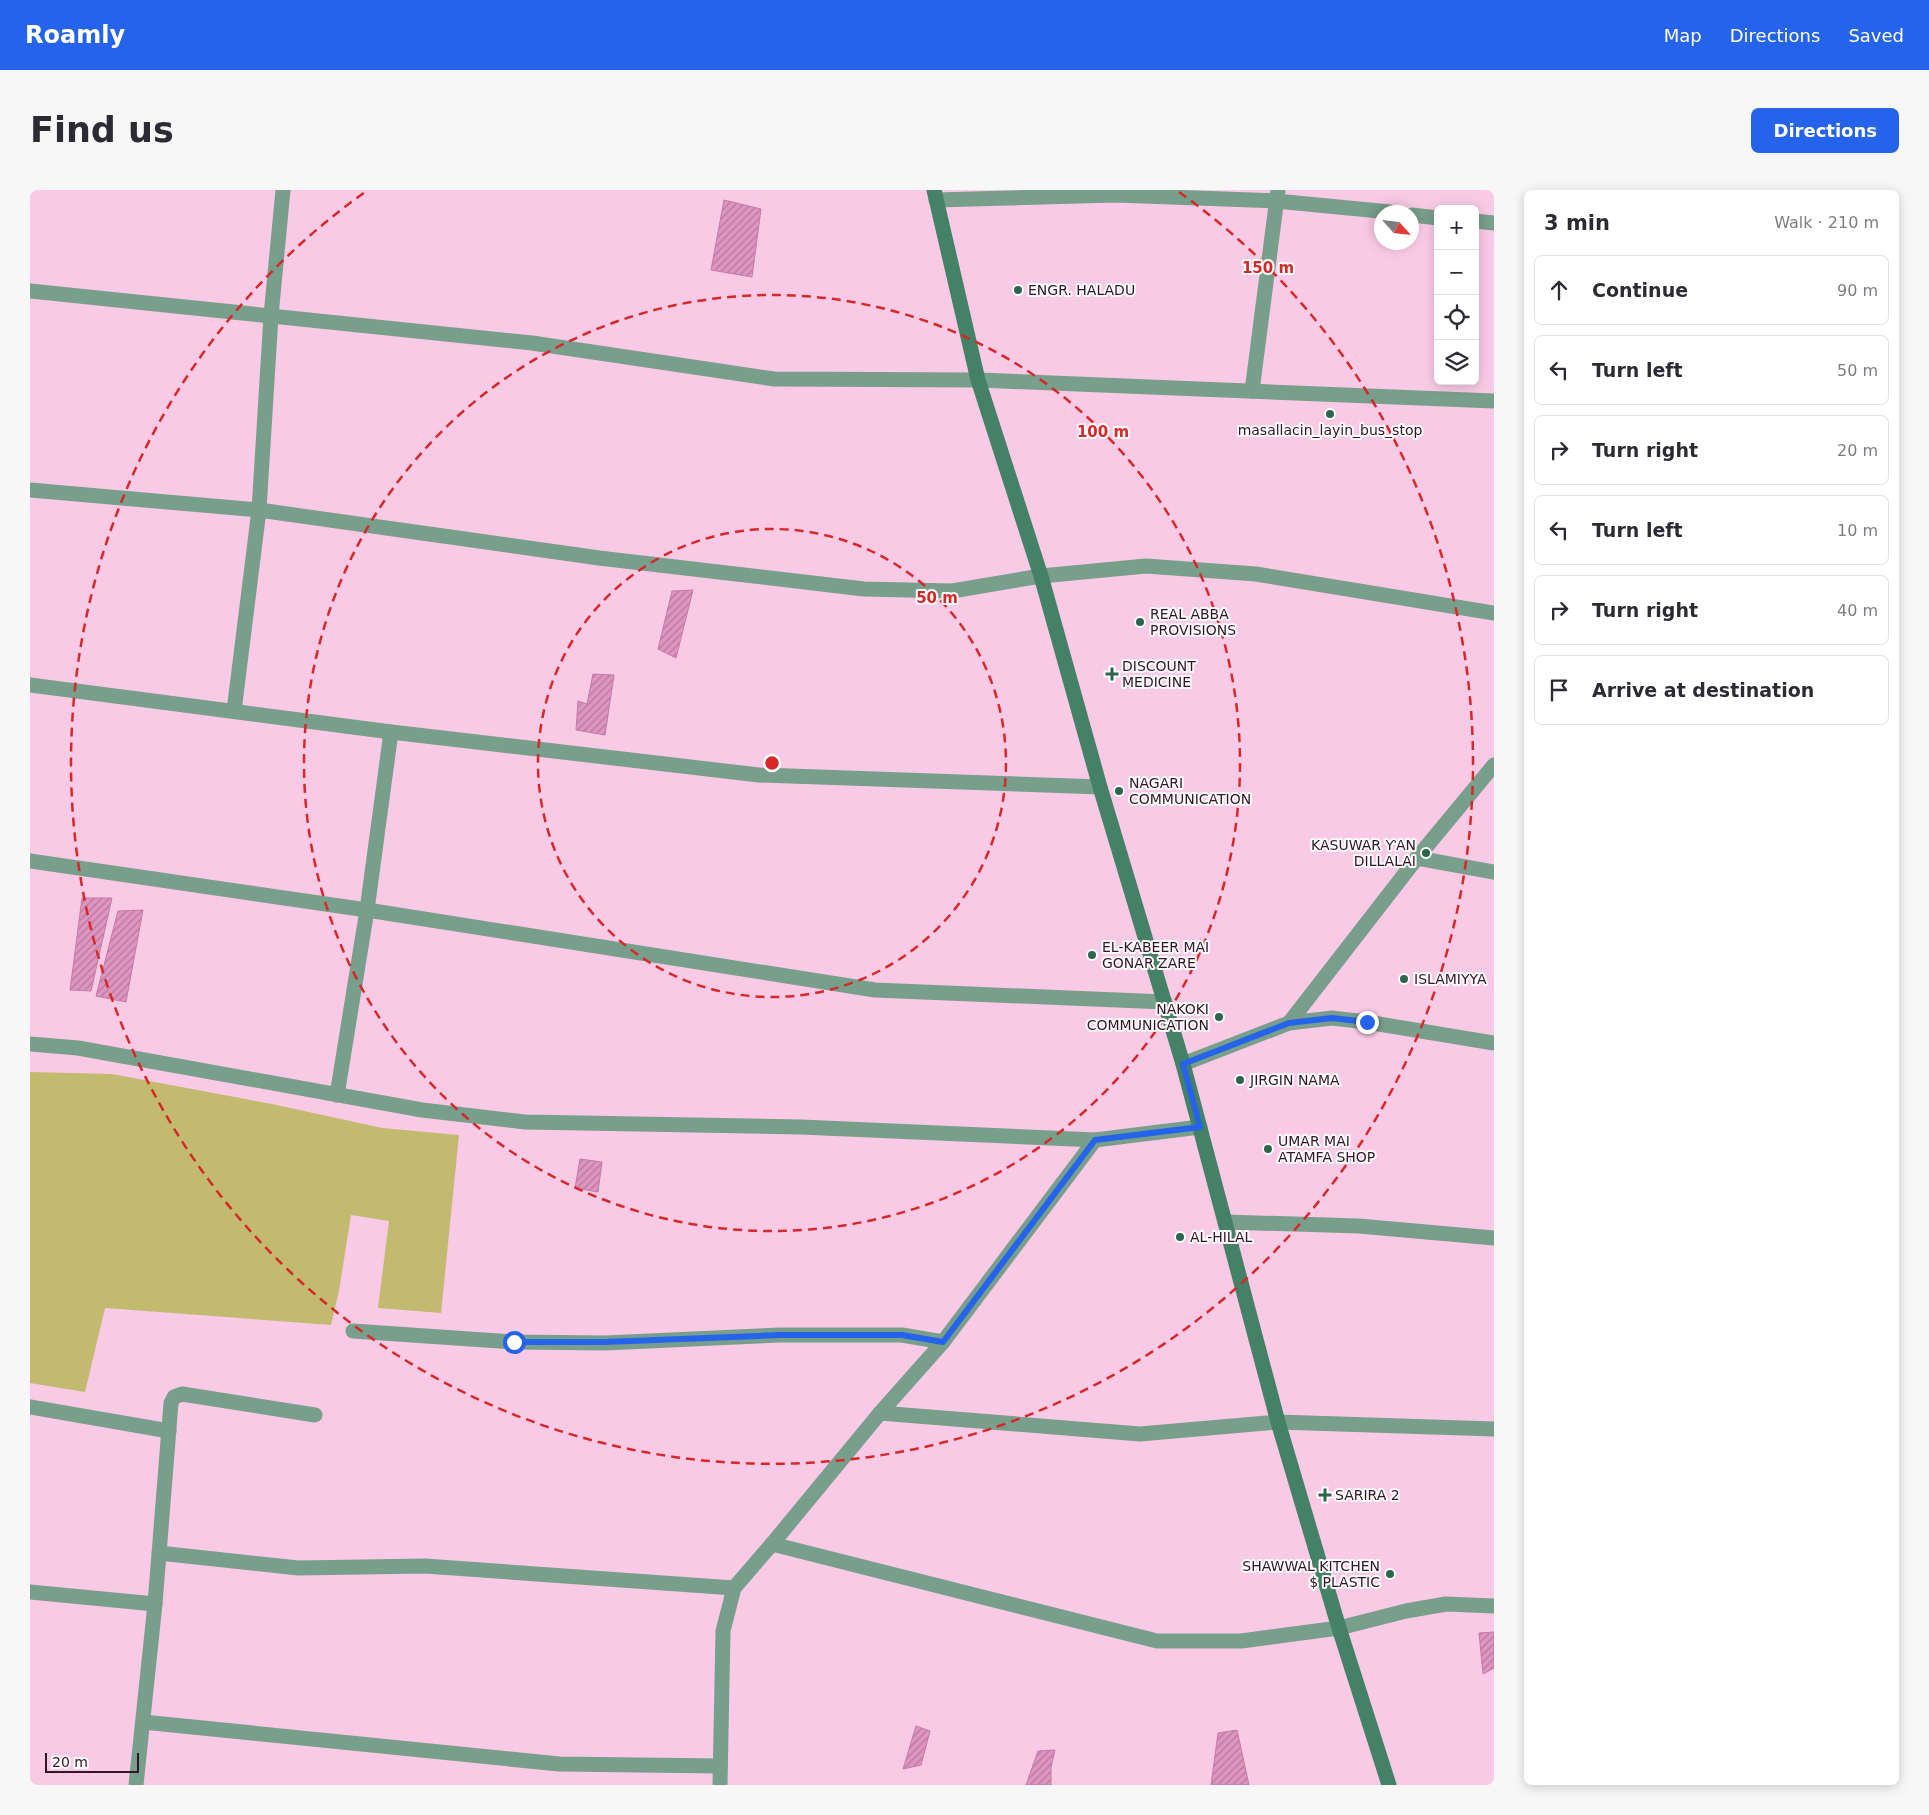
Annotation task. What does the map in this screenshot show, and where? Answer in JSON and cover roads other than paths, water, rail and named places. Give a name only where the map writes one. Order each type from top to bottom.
[{"type":"street","points":[[234,711],[259,510],[271,316],[283,190]]},
{"type":"street","points":[[1374,210],[1277,195],[935,195],[978,380],[1041,576],[1100,787],[1183,1064],[1278,1422],[1339,1628],[1389,1785]]},
{"type":"street","points":[[1252,391],[1277,195]]},
{"type":"street","points":[[1419,216],[1434,218]]},
{"type":"street","points":[[1479,222],[1494,224]]},
{"type":"street","points":[[30,291],[532,343],[774,379],[978,380],[1494,401]]},
{"type":"street","points":[[30,490],[259,510],[598,558],[864,589],[952,591],[1041,576],[1146,566],[1256,574],[1494,613]]},
{"type":"street","points":[[30,684],[391,732],[760,776],[1100,787]]},
{"type":"street","points":[[337,1095],[367,910],[391,732]]},
{"type":"street","points":[[1289,1023],[1416,858],[1494,765]]},
{"type":"street","points":[[1416,858],[1494,872]]},
{"type":"street","points":[[30,861],[367,910],[875,990],[1164,1002]]},
{"type":"street","points":[[1183,1064],[1289,1023],[1332,1018],[1494,1043]]},
{"type":"street","points":[[30,1044],[78,1048],[422,1110],[525,1122],[801,1127],[1095,1140],[1200,1127]]},
{"type":"street","points":[[720,1785],[723,1631],[734,1588],[880,1413],[943,1342],[1095,1140]]},
{"type":"street","points":[[1225,1222],[1359,1226],[1494,1238]]},
{"type":"street","points":[[352,1332],[514,1342],[605,1342],[780,1335],[902,1335],[943,1342]]},
{"type":"street","points":[[136,1785],[155,1604],[171,1403],[174,1397],[182,1394],[315,1415]]},
{"type":"street","points":[[30,1407],[169,1431]]},
{"type":"street","points":[[880,1413],[1140,1434],[1278,1422],[1494,1429]]},
{"type":"street","points":[[772,1544],[1157,1641],[1242,1641],[1339,1628],[1406,1611],[1446,1604],[1494,1606]]},
{"type":"street","points":[[159,1553],[298,1568],[425,1566],[734,1588]]},
{"type":"street","points":[[30,1592],[155,1604]]},
{"type":"street","points":[[143,1722],[559,1764],[720,1766]]},
{"type":"place","name":"ENGR. HALADU","points":[[1018,290]]},
{"type":"place","name":"masallacin_layin_bus_stop","points":[[1330,414]]},
{"type":"place","name":"REAL ABBA PROVISIONS","points":[[1140,622]]},
{"type":"place","name":"DISCOUNT MEDICINE","points":[[1112,674]]},
{"type":"place","name":"NAGARI COMMUNICATION","points":[[1119,791]]},
{"type":"place","name":"KASUWAR ƳAN DILLALAI","points":[[1426,853]]},
{"type":"place","name":"EL-KABEER MAI GONAR ZARE","points":[[1092,955]]},
{"type":"place","name":"ISLAMIYYA","points":[[1404,979]]},
{"type":"place","name":"NAKOKI COMMUNICATION","points":[[1219,1017]]},
{"type":"place","name":"JIRGIN NAMA","points":[[1240,1080]]},
{"type":"place","name":"UMAR MAI ATAMFA SHOP","points":[[1268,1149]]},
{"type":"place","name":"AL-HILAL","points":[[1180,1237]]},
{"type":"place","name":"SARIRA 2","points":[[1325,1495]]},
{"type":"place","name":"SHAWWAL KITCHEN $ PLASTIC","points":[[1390,1574]]}]
